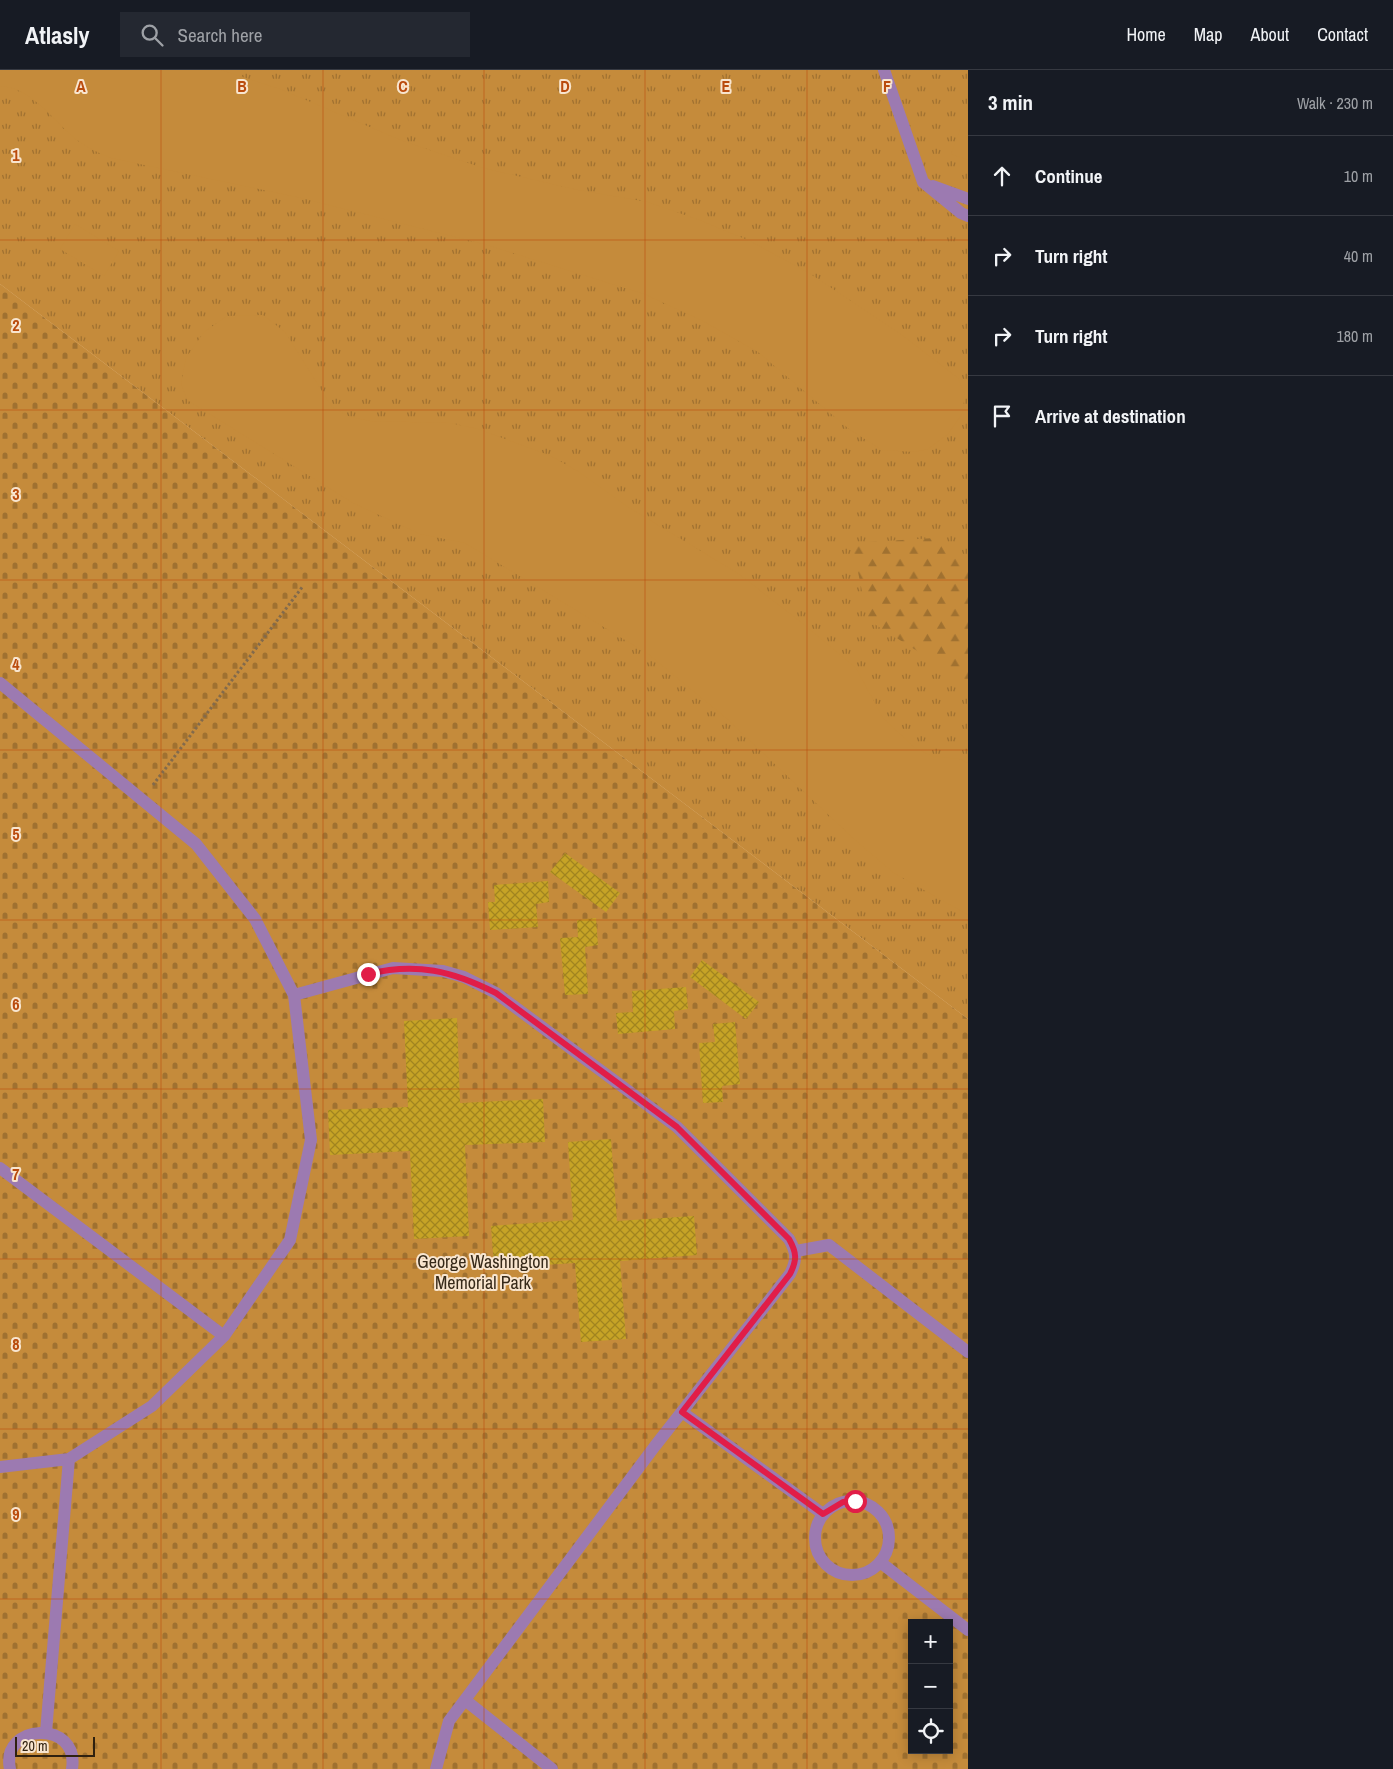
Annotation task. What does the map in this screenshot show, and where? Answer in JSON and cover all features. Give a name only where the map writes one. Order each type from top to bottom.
[{"type":"lane","points":[[884,70],[923,182],[961,213],[968,216]]},
{"type":"lane","points":[[923,182],[968,198]]},
{"type":"lane","points":[[0,683],[196,844],[255,919],[294,995],[311,1140],[290,1240],[224,1336],[152,1406],[69,1459],[0,1467]]},
{"type":"lane","points":[[294,995],[393,968],[443,971],[464,977],[496,993],[677,1127],[789,1239],[796,1252],[795,1264],[790,1274],[682,1412],[449,1721],[436,1769]]},
{"type":"lane","points":[[0,1168],[224,1336]]},
{"type":"lane","points":[[796,1252],[829,1245],[968,1352]]},
{"type":"lane","points":[[682,1412],[823,1514]]},
{"type":"lane","points":[[46,1732],[69,1459]]},
{"type":"lane","points":[[849,1501],[866,1504],[876,1510],[888,1529],[886,1552],[880,1562],[871,1570],[860,1574],[848,1575],[827,1566],[818,1552],[815,1535],[817,1524],[823,1514],[832,1506],[849,1501]]},
{"type":"lane","points":[[880,1562],[968,1630]]},
{"type":"lane","points":[[465,1700],[552,1769]]},
{"type":"lane","points":[[10,1769],[11,1753],[16,1743],[24,1736],[35,1732],[46,1732],[65,1742],[71,1752],[72,1769]]},
{"type":"path","points":[[142,800],[303,586]]},
{"type":"green space","points":[[0,70],[968,70],[968,1019],[0,284]]},
{"type":"green space","points":[[0,70],[221,70],[280,89],[403,141],[483,168],[578,190],[648,202],[702,221],[750,241],[809,273],[902,335],[958,378],[965,395],[962,414],[948,434],[928,449],[914,452],[882,450],[849,429],[758,352],[701,320],[644,294],[487,245],[301,198],[111,158],[77,140],[33,99],[12,88],[0,86]]},
{"type":"green space","points":[[968,108],[968,160],[951,154]]},
{"type":"green space","points":[[75,224],[119,251],[104,276],[60,249]]},
{"type":"green space","name":"George Washington Memorial Park","points":[[0,284],[968,1019],[968,1769],[0,1769]]},
{"type":"green space","points":[[263,315],[285,332],[332,407],[350,417],[370,421],[450,423],[478,429],[551,456],[579,472],[628,507],[739,574],[802,623],[856,668],[883,718],[915,748],[932,756],[959,759],[968,763],[968,915],[894,873],[855,840],[725,717],[648,654],[465,543],[420,534],[353,503],[187,400],[181,383],[186,358],[204,332],[227,316]]},
{"type":"green space","points":[[935,538],[968,557],[968,683],[868,620],[852,543]]},
{"type":"building","points":[[565,853],[620,893],[606,912],[550,872]]},
{"type":"building","points":[[548,881],[549,902],[536,904],[538,927],[490,930],[488,902],[495,902],[494,885]]},
{"type":"building","points":[[596,918],[598,945],[585,947],[588,994],[565,995],[560,938],[578,937],[577,920]]},
{"type":"building","points":[[702,960],[759,1002],[746,1019],[690,977]]},
{"type":"building","points":[[686,987],[688,1009],[674,1011],[675,1029],[618,1034],[616,1013],[633,1012],[632,991]]},
{"type":"building","points":[[457,1018],[460,1103],[543,1099],[545,1142],[465,1145],[469,1236],[414,1239],[410,1151],[330,1155],[328,1110],[408,1107],[404,1021]]},
{"type":"building","points":[[735,1022],[740,1084],[722,1086],[723,1102],[703,1103],[699,1043],[715,1042],[713,1024]]},
{"type":"building","points":[[611,1139],[617,1221],[694,1216],[697,1255],[620,1261],[626,1339],[581,1342],[575,1263],[494,1268],[491,1226],[573,1220],[568,1142]]},
{"type":"route","points":[[368,974],[393,968],[443,971],[464,977],[496,993],[677,1127],[789,1239],[796,1252],[795,1264],[790,1274],[682,1412],[823,1514],[832,1506],[843,1502],[855,1501]]}]
